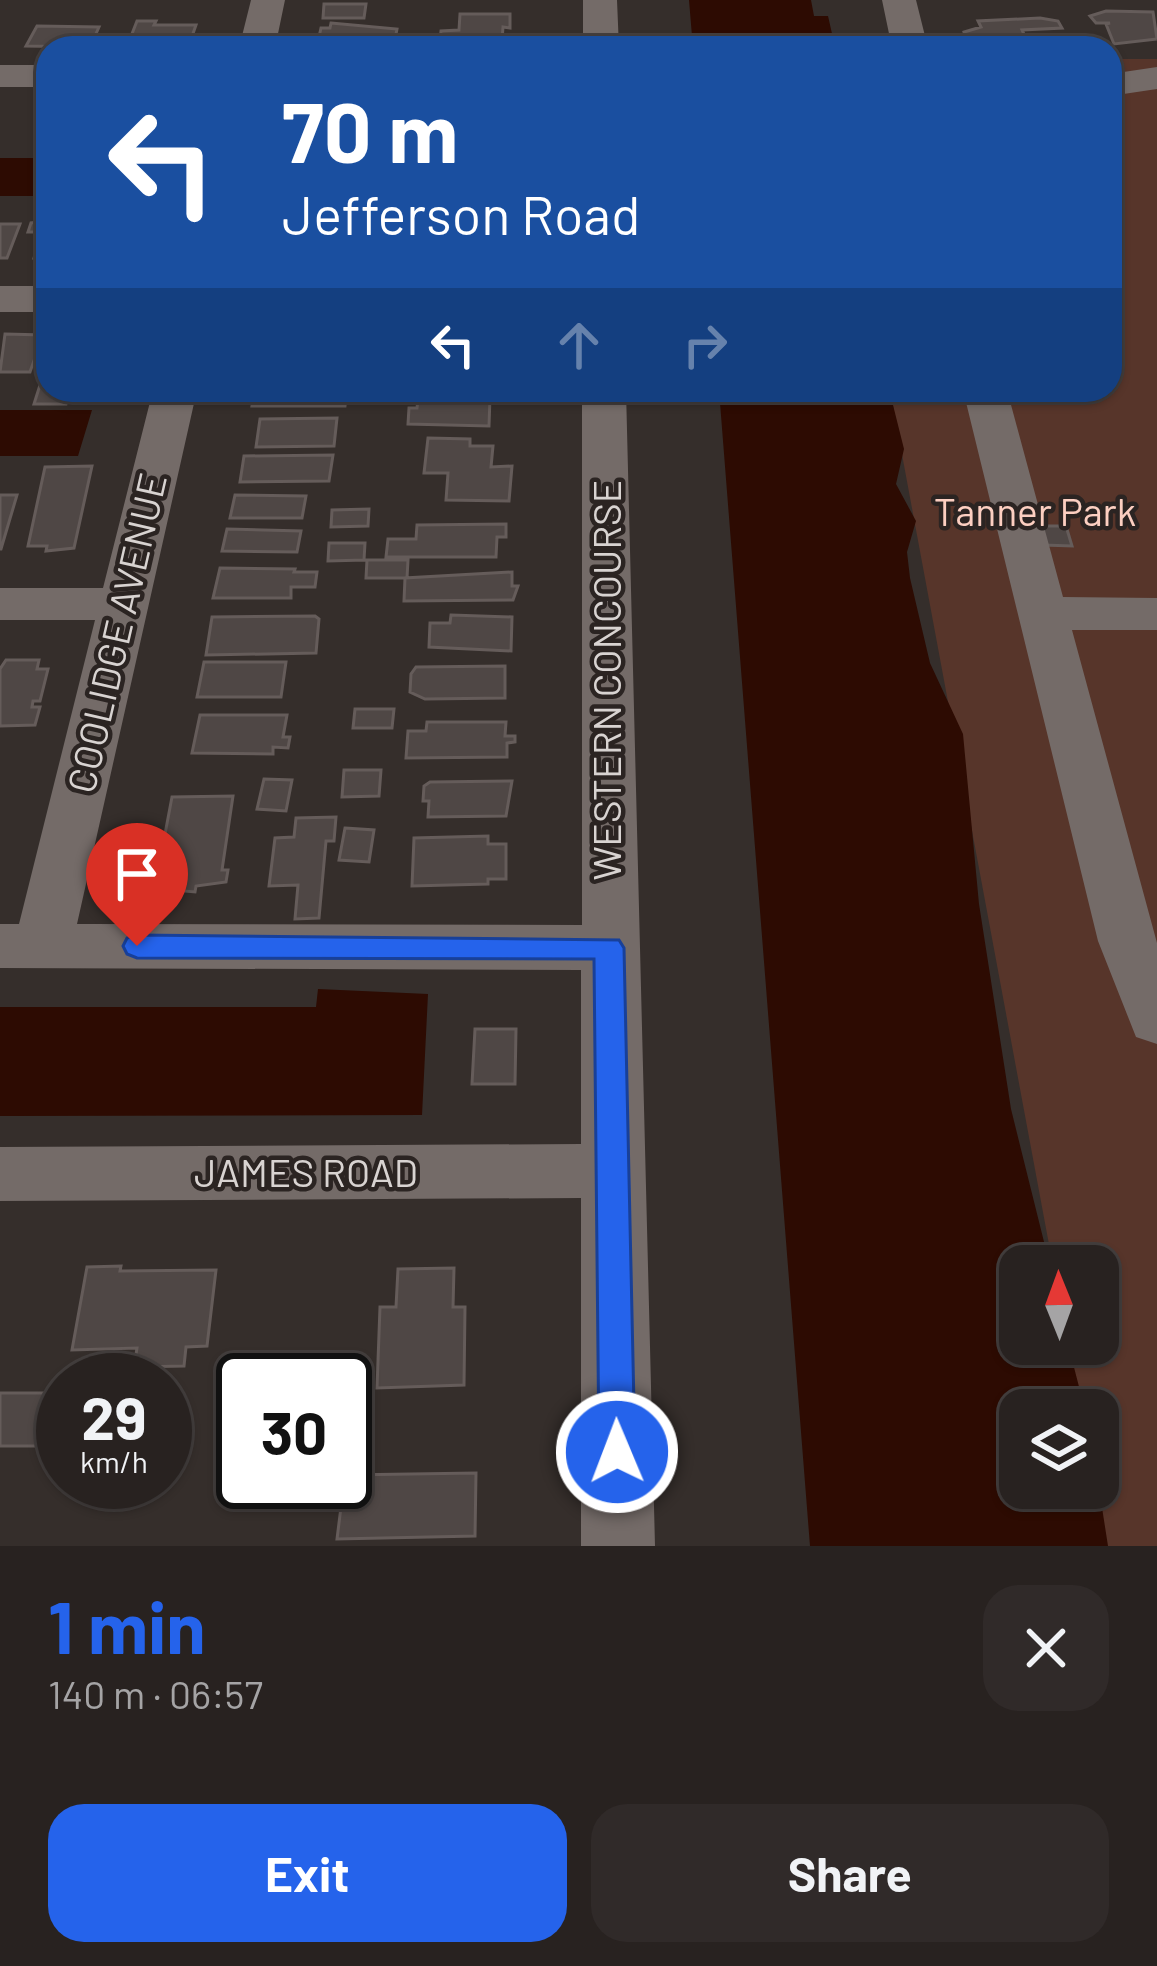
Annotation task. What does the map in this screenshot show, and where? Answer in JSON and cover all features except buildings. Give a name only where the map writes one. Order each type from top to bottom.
[{"type":"street","points":[[259,36],[268,0]]},
{"type":"street","points":[[600,0],[601,36]]},
{"type":"street","points":[[898,0],[907,36]]},
{"type":"street","points":[[0,76],[36,76]]},
{"type":"street","points":[[1122,83],[1157,78]]},
{"type":"street","points":[[0,299],[36,299]]},
{"type":"street","name":"COOLIDGE AVENUE","points":[[22,946],[124,604],[172,402]]},
{"type":"street","name":"WESTERN CONCOURSE","points":[[604,402],[618,1546]]},
{"type":"street","points":[[988,402],[1127,941],[1157,1020]]},
{"type":"street","points":[[0,604],[124,604]]},
{"type":"street","points":[[1042,613],[1157,614]]},
{"type":"street","points":[[22,946],[609,948]]},
{"type":"street","name":"JAMES ROAD","points":[[0,1174],[612,1171]]},
{"type":"green space","name":"Tanner Park","points":[[1122,59],[1157,59],[1157,1546],[1105,1546],[1101,1509],[1119,1509],[1119,1389],[1076,1389],[1072,1365],[1119,1365],[1119,1245],[1049,1245],[892,402],[1122,402]]},
{"type":"shaded area","points":[[689,0],[811,0],[814,16],[828,16],[833,36],[692,36]]},
{"type":"shaded area","points":[[0,158],[36,158],[36,196],[0,196]]},
{"type":"shaded area","points":[[720,402],[892,402],[904,449],[896,484],[916,521],[907,552],[910,578],[930,663],[963,734],[979,904],[1011,1109],[1045,1245],[999,1245],[999,1365],[1073,1365],[1080,1389],[999,1389],[999,1509],[1102,1509],[1108,1546],[810,1546]]},
{"type":"shaded area","points":[[0,410],[92,410],[78,456],[0,456]]},
{"type":"shaded area","points":[[318,989],[428,994],[422,1115],[0,1116],[0,1007],[316,1007]]},
{"type":"route","points":[[137,946],[609,948],[617,1452]]}]
